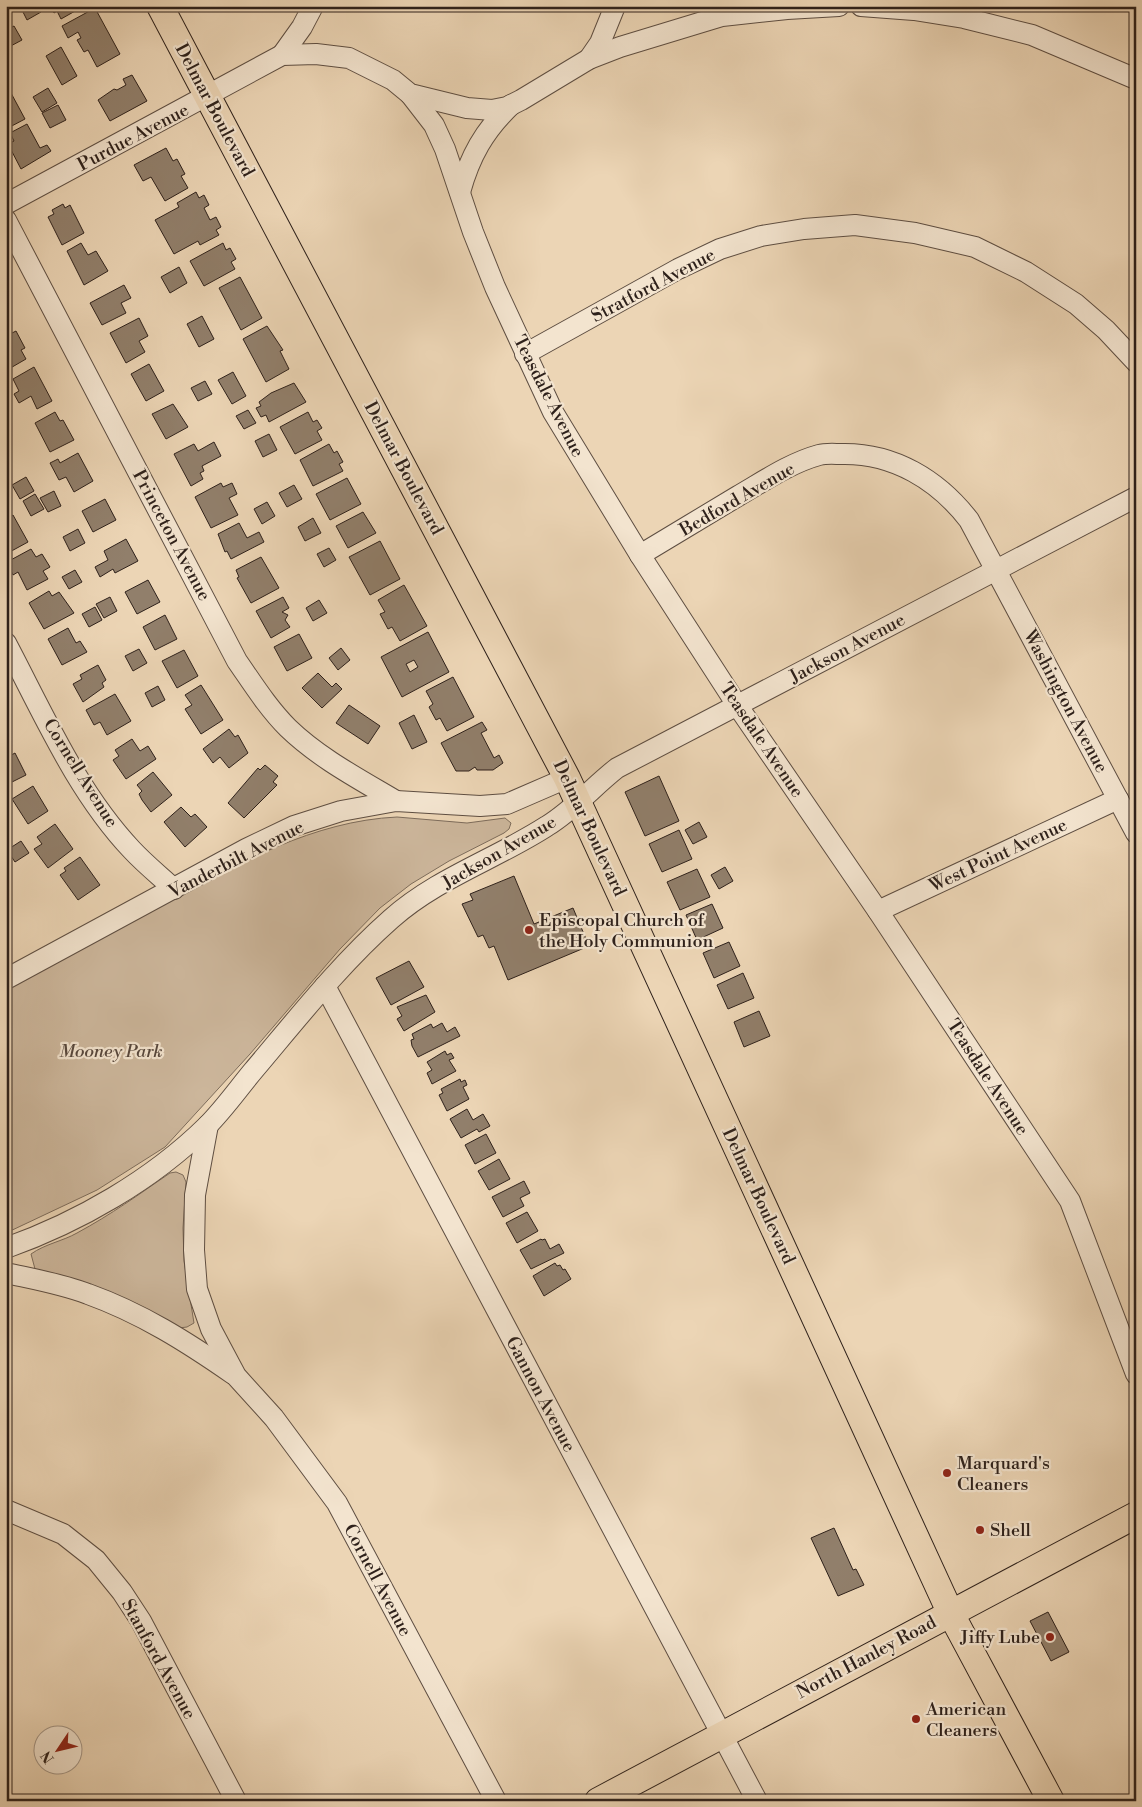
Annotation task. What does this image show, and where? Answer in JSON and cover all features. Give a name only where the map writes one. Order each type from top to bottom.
[{"type":"main road","name":"Delmar Boulevard","points":[[160,6],[579,802],[950,1612],[1051,1801]]},
{"type":"main road","name":"North Hanley Road","points":[[598,1801],[950,1612],[1136,1515]]},
{"type":"street","points":[[282,55],[302,27],[313,6]]},
{"type":"street","points":[[589,59],[600,43],[615,6]]},
{"type":"street","points":[[698,6],[722,16]]},
{"type":"street","name":"Purdue Avenue","points":[[460,192],[468,165],[488,128],[512,105],[589,59],[620,47],[722,16],[839,6]]},
{"type":"street","points":[[861,6],[914,10],[964,18],[1032,35],[1136,79]]},
{"type":"street","name":"Purdue Avenue","points":[[6,204],[208,97],[282,55],[316,54],[349,58],[393,80],[410,94],[467,108],[492,110],[512,105]]},
{"type":"street","name":"Teasdale Avenue","points":[[410,94],[434,125],[445,149],[495,287],[554,412],[640,555],[738,705],[878,911],[1070,1201],[1136,1374]]},
{"type":"street","name":"Princeton Avenue","points":[[6,220],[237,661],[258,692],[289,728],[331,762],[396,801]]},
{"type":"street","name":"Stratford Avenue","points":[[525,354],[678,268],[720,249],[770,235],[804,229],[855,225],[915,233],[975,247],[1026,272],[1076,304],[1106,330],[1136,362]]},
{"type":"street","name":"Bedford Avenue","points":[[640,555],[790,466],[821,455],[852,454],[881,458],[907,468],[932,481],[953,500],[969,520],[996,570]]},
{"type":"street","name":"Jackson Avenue","points":[[6,1248],[30,1240],[84,1214],[133,1185],[208,1125],[360,946],[394,916],[468,868],[546,827],[579,802],[617,768],[1136,497]]},
{"type":"street","name":"Washington Avenue","points":[[996,570],[1136,833]]},
{"type":"street","name":"Cornell Avenue","points":[[6,643],[59,743],[111,825],[132,850],[174,889]]},
{"type":"street","name":"Vanderbilt Avenue","points":[[6,979],[246,849],[294,826],[340,811],[396,801],[480,806],[506,804],[567,778]]},
{"type":"street","name":"West Point Avenue","points":[[878,911],[1118,799]]},
{"type":"street","name":"Gannon Avenue","points":[[325,986],[757,1801]]},
{"type":"street","name":"Cornell Avenue","points":[[208,1125],[195,1195],[194,1250],[198,1289],[210,1329],[236,1376],[274,1418],[337,1503],[496,1801]]},
{"type":"street","name":"Cornell Avenue","points":[[6,1272],[86,1293],[118,1305],[177,1336],[236,1376]]},
{"type":"street","name":"Stanford Avenue","points":[[6,1510],[63,1534],[96,1560],[122,1592],[141,1621],[236,1801]]},
{"type":"green space","name":"Mooney Park","points":[[397,817],[467,823],[505,818],[511,823],[509,829],[504,833],[449,861],[411,884],[380,908],[340,949],[250,1054],[165,1147],[97,1190],[6,1233],[6,988],[222,873],[278,846],[336,826],[366,820]]},
{"type":"green space","points":[[176,1172],[183,1175],[186,1182],[183,1228],[184,1261],[194,1323],[187,1327],[179,1328],[137,1304],[35,1269],[31,1254],[90,1226],[170,1173]]},
{"type":"building","points":[[20,6],[38,6],[41,12],[27,20]]},
{"type":"building","points":[[50,6],[84,6],[61,19],[57,11],[54,13]]},
{"type":"building","points":[[95,8],[120,54],[97,67],[88,50],[84,52],[77,40],[81,38],[78,32],[68,38],[62,26]]},
{"type":"building","points":[[14,26],[22,40],[7,48],[6,30]]},
{"type":"building","points":[[61,47],[77,76],[62,85],[46,56]]},
{"type":"building","points":[[132,75],[147,101],[110,121],[98,100],[114,89],[117,90],[126,85],[123,79]]},
{"type":"building","points":[[48,88],[57,103],[42,112],[33,97]]},
{"type":"building","points":[[6,90],[9,95],[11,93],[25,119],[6,129]]},
{"type":"building","points":[[58,105],[66,120],[50,128],[42,113]]},
{"type":"building","points":[[27,124],[40,148],[47,145],[51,151],[21,169],[8,144],[14,141],[10,133]]},
{"type":"building","points":[[166,148],[173,161],[177,159],[185,174],[181,176],[188,188],[165,201],[151,177],[143,181],[134,165]]},
{"type":"building","points":[[196,192],[199,198],[204,195],[209,205],[204,208],[210,220],[216,217],[221,227],[216,230],[219,235],[200,245],[198,241],[174,254],[155,220],[179,207],[177,203]]},
{"type":"building","points":[[63,204],[65,208],[70,205],[84,233],[62,245],[48,217],[54,214],[52,210]]},
{"type":"building","points":[[81,243],[88,255],[96,251],[108,271],[84,285],[67,251]]},
{"type":"building","points":[[223,243],[226,250],[230,248],[236,259],[231,262],[235,269],[204,286],[190,261]]},
{"type":"building","points":[[179,267],[187,283],[170,293],[161,277]]},
{"type":"building","points":[[240,277],[262,318],[241,330],[219,288]]},
{"type":"building","points":[[124,285],[131,298],[121,303],[126,313],[102,325],[90,303]]},
{"type":"building","points":[[202,316],[214,339],[199,347],[187,324]]},
{"type":"building","points":[[139,318],[148,336],[139,341],[145,352],[126,363],[110,333]]},
{"type":"building","points":[[267,326],[283,350],[280,351],[289,369],[266,382],[243,339]]},
{"type":"building","points":[[16,331],[25,348],[21,350],[26,359],[7,370],[6,336]]},
{"type":"building","points":[[149,364],[164,391],[146,401],[131,374]]},
{"type":"building","points":[[34,367],[52,401],[37,409],[31,396],[19,403],[14,394],[19,391],[13,379]]},
{"type":"building","points":[[233,372],[246,396],[232,404],[218,380]]},
{"type":"building","points":[[205,381],[212,394],[198,401],[191,388]]},
{"type":"building","points":[[294,383],[306,402],[269,422],[266,415],[261,417],[256,408],[261,406],[259,402],[271,393]]},
{"type":"building","points":[[173,404],[188,427],[166,439],[152,414]]},
{"type":"building","points":[[248,410],[256,423],[244,429],[236,416]]},
{"type":"building","points":[[55,412],[60,421],[63,420],[74,440],[50,452],[35,423]]},
{"type":"building","points":[[308,412],[313,422],[317,420],[322,428],[317,431],[322,440],[295,454],[280,427]]},
{"type":"building","points":[[269,434],[277,450],[263,457],[255,441]]},
{"type":"building","points":[[214,442],[221,456],[202,466],[204,471],[200,473],[203,479],[191,486],[174,454],[194,444],[198,451]]},
{"type":"building","points":[[329,444],[334,453],[337,451],[343,462],[339,464],[343,471],[313,486],[300,460]]},
{"type":"building","points":[[78,453],[93,481],[74,492],[66,477],[59,480],[50,463],[58,459],[60,463]]},
{"type":"building","points":[[26,477],[34,491],[20,499],[12,485]]},
{"type":"building","points":[[347,478],[361,504],[330,520],[316,494]]},
{"type":"building","points":[[221,483],[223,487],[232,483],[237,494],[229,498],[238,515],[211,528],[195,497]]},
{"type":"building","points":[[294,485],[302,499],[287,507],[279,493]]},
{"type":"building","points":[[54,491],[61,506],[48,512],[40,498]]},
{"type":"building","points":[[35,494],[44,509],[31,516],[23,501]]},
{"type":"building","points":[[105,499],[116,520],[93,532],[82,511]]},
{"type":"building","points":[[267,502],[275,516],[262,524],[254,509]]},
{"type":"building","points":[[363,512],[376,533],[348,548],[336,526]]},
{"type":"building","points":[[13,515],[28,542],[6,554],[6,519]]},
{"type":"building","points":[[313,518],[321,533],[305,541],[298,527]]},
{"type":"building","points":[[239,523],[247,538],[259,532],[264,542],[231,559],[227,551],[225,552],[218,534]]},
{"type":"building","points":[[78,529],[85,543],[70,551],[63,537]]},
{"type":"building","points":[[126,539],[138,561],[115,573],[113,569],[100,577],[95,567],[108,560],[104,551]]},
{"type":"building","points":[[380,541],[400,579],[370,595],[349,557]]},
{"type":"building","points":[[329,548],[336,560],[324,567],[317,554]]},
{"type":"building","points":[[31,549],[36,557],[42,554],[50,567],[43,571],[48,579],[27,590],[18,572],[13,575],[7,562]]},
{"type":"building","points":[[261,557],[279,588],[251,603],[237,578],[239,577],[236,570]]},
{"type":"building","points":[[75,570],[82,582],[69,589],[62,577]]},
{"type":"building","points":[[148,580],[160,602],[137,614],[125,592]]},
{"type":"building","points":[[404,585],[427,626],[400,641],[392,627],[388,629],[380,614],[385,612],[378,600]]},
{"type":"building","points":[[49,591],[52,596],[59,592],[74,613],[44,629],[29,603]]},
{"type":"building","points":[[110,597],[117,611],[104,618],[96,604]]},
{"type":"building","points":[[283,597],[289,608],[282,612],[288,615],[285,620],[290,627],[271,638],[256,611]]},
{"type":"building","points":[[319,600],[327,613],[313,621],[306,608]]},
{"type":"building","points":[[95,607],[102,620],[89,627],[82,614]]},
{"type":"building","points":[[165,615],[177,639],[155,650],[143,627]]},
{"type":"building","points":[[68,628],[76,643],[80,641],[87,652],[62,665],[48,639]]},
{"type":"building","points":[[428,632],[449,672],[402,697],[381,657]],"holes":[[[414,660],[418,667],[410,672],[406,664]]]},
{"type":"building","points":[[299,634],[312,658],[287,671],[274,647]]},
{"type":"building","points":[[341,648],[350,660],[338,670],[329,658]]},
{"type":"building","points":[[139,649],[147,663],[133,671],[125,656]]},
{"type":"building","points":[[184,650],[198,676],[177,688],[162,661]]},
{"type":"building","points":[[98,665],[106,680],[102,683],[104,687],[83,702],[73,684],[82,679],[80,675]]},
{"type":"building","points":[[318,673],[332,687],[336,683],[342,689],[322,708],[302,688]]},
{"type":"building","points":[[453,677],[474,717],[447,731],[440,718],[436,720],[429,707],[433,704],[426,691]]},
{"type":"building","points":[[201,685],[223,720],[201,734],[185,709],[192,705],[185,695]]},
{"type":"building","points":[[158,686],[165,700],[152,707],[145,693]]},
{"type":"building","points":[[115,694],[131,721],[107,735],[100,722],[94,725],[86,710]]},
{"type":"building","points":[[349,705],[380,726],[368,744],[336,723]]},
{"type":"building","points":[[414,715],[427,742],[412,749],[399,723]]},
{"type":"building","points":[[482,722],[487,730],[481,733],[494,758],[499,755],[503,763],[493,770],[477,770],[475,767],[469,771],[456,771],[441,743]]},
{"type":"building","points":[[229,729],[235,737],[238,735],[248,753],[229,768],[220,757],[213,763],[203,749]]},
{"type":"building","points":[[132,739],[140,751],[148,746],[156,759],[126,779],[113,760],[119,756],[115,750]]},
{"type":"building","points":[[15,753],[26,775],[6,785],[6,758]]},
{"type":"building","points":[[265,765],[278,776],[273,782],[277,785],[244,818],[228,803],[258,768],[260,770]]},
{"type":"building","points":[[153,772],[172,795],[151,812],[142,800],[139,794],[142,791],[137,785]]},
{"type":"building","points":[[659,776],[679,821],[645,836],[625,792]]},
{"type":"building","points":[[33,786],[48,811],[28,824],[12,799]]},
{"type":"building","points":[[181,807],[191,817],[195,814],[207,827],[185,847],[164,822]]},
{"type":"building","points":[[699,822],[707,837],[693,844],[685,830]]},
{"type":"building","points":[[55,824],[73,849],[48,868],[34,849],[42,844],[37,837]]},
{"type":"building","points":[[679,830],[692,859],[662,872],[649,844]]},
{"type":"building","points":[[21,841],[29,853],[15,862],[7,850]]},
{"type":"building","points":[[80,857],[100,885],[78,900],[60,875],[66,871],[64,868]]},
{"type":"building","points":[[725,867],[733,881],[719,889],[711,875]]},
{"type":"building","points":[[697,869],[710,897],[680,910],[667,882]]},
{"type":"building","name":"Episcopal Church of the Holy Communion","points":[[514,876],[534,924],[573,908],[589,946],[508,980],[494,946],[489,948],[483,935],[478,937],[462,904],[473,900],[470,894]]},
{"type":"building","points":[[712,904],[723,928],[697,940],[686,915]]},
{"type":"building","points":[[729,942],[740,966],[714,978],[703,953]]},
{"type":"building","points":[[409,961],[424,987],[391,1005],[376,978]]},
{"type":"building","points":[[743,973],[754,998],[728,1009],[717,985]]},
{"type":"building","points":[[426,995],[435,1012],[404,1031],[397,1019],[402,1016],[397,1007]]},
{"type":"building","points":[[759,1011],[770,1036],[744,1047],[734,1022]]},
{"type":"building","points":[[442,1023],[447,1032],[455,1027],[460,1036],[418,1057],[412,1046],[411,1040],[414,1039],[412,1034],[431,1024],[433,1028]]},
{"type":"building","points":[[445,1051],[447,1055],[451,1053],[454,1058],[449,1060],[456,1071],[432,1084],[427,1073],[432,1070],[427,1062]]},
{"type":"building","points":[[460,1079],[461,1082],[465,1080],[467,1085],[463,1087],[469,1099],[447,1111],[439,1095],[443,1093],[441,1089]]},
{"type":"building","points":[[467,1109],[473,1120],[483,1114],[490,1126],[479,1132],[477,1129],[461,1138],[450,1119]]},
{"type":"building","points":[[486,1134],[496,1153],[475,1164],[465,1145]]},
{"type":"building","points":[[499,1159],[510,1179],[489,1190],[478,1171]]},
{"type":"building","points":[[524,1181],[530,1193],[520,1198],[524,1206],[503,1217],[492,1197]]},
{"type":"building","points":[[527,1212],[538,1231],[517,1243],[506,1223]]},
{"type":"building","points":[[541,1239],[545,1239],[550,1249],[559,1244],[564,1253],[531,1269],[520,1250]]},
{"type":"building","points":[[555,1263],[557,1266],[560,1265],[563,1270],[565,1269],[571,1279],[544,1296],[533,1276]]},
{"type":"building","points":[[834,1528],[853,1570],[856,1569],[864,1585],[838,1596],[811,1538]]},
{"type":"building","name":"Jiffy Lube","points":[[1048,1612],[1069,1652],[1051,1661],[1030,1621]]},
{"type":"place","name":"Episcopal Church of the Holy Communion","points":[[529,930]]},
{"type":"place","name":"Marquard's Cleaners","points":[[947,1473]]},
{"type":"place","name":"Shell","points":[[980,1530]]},
{"type":"place","name":"Jiffy Lube","points":[[1050,1637]]},
{"type":"place","name":"American Cleaners","points":[[916,1719]]}]
